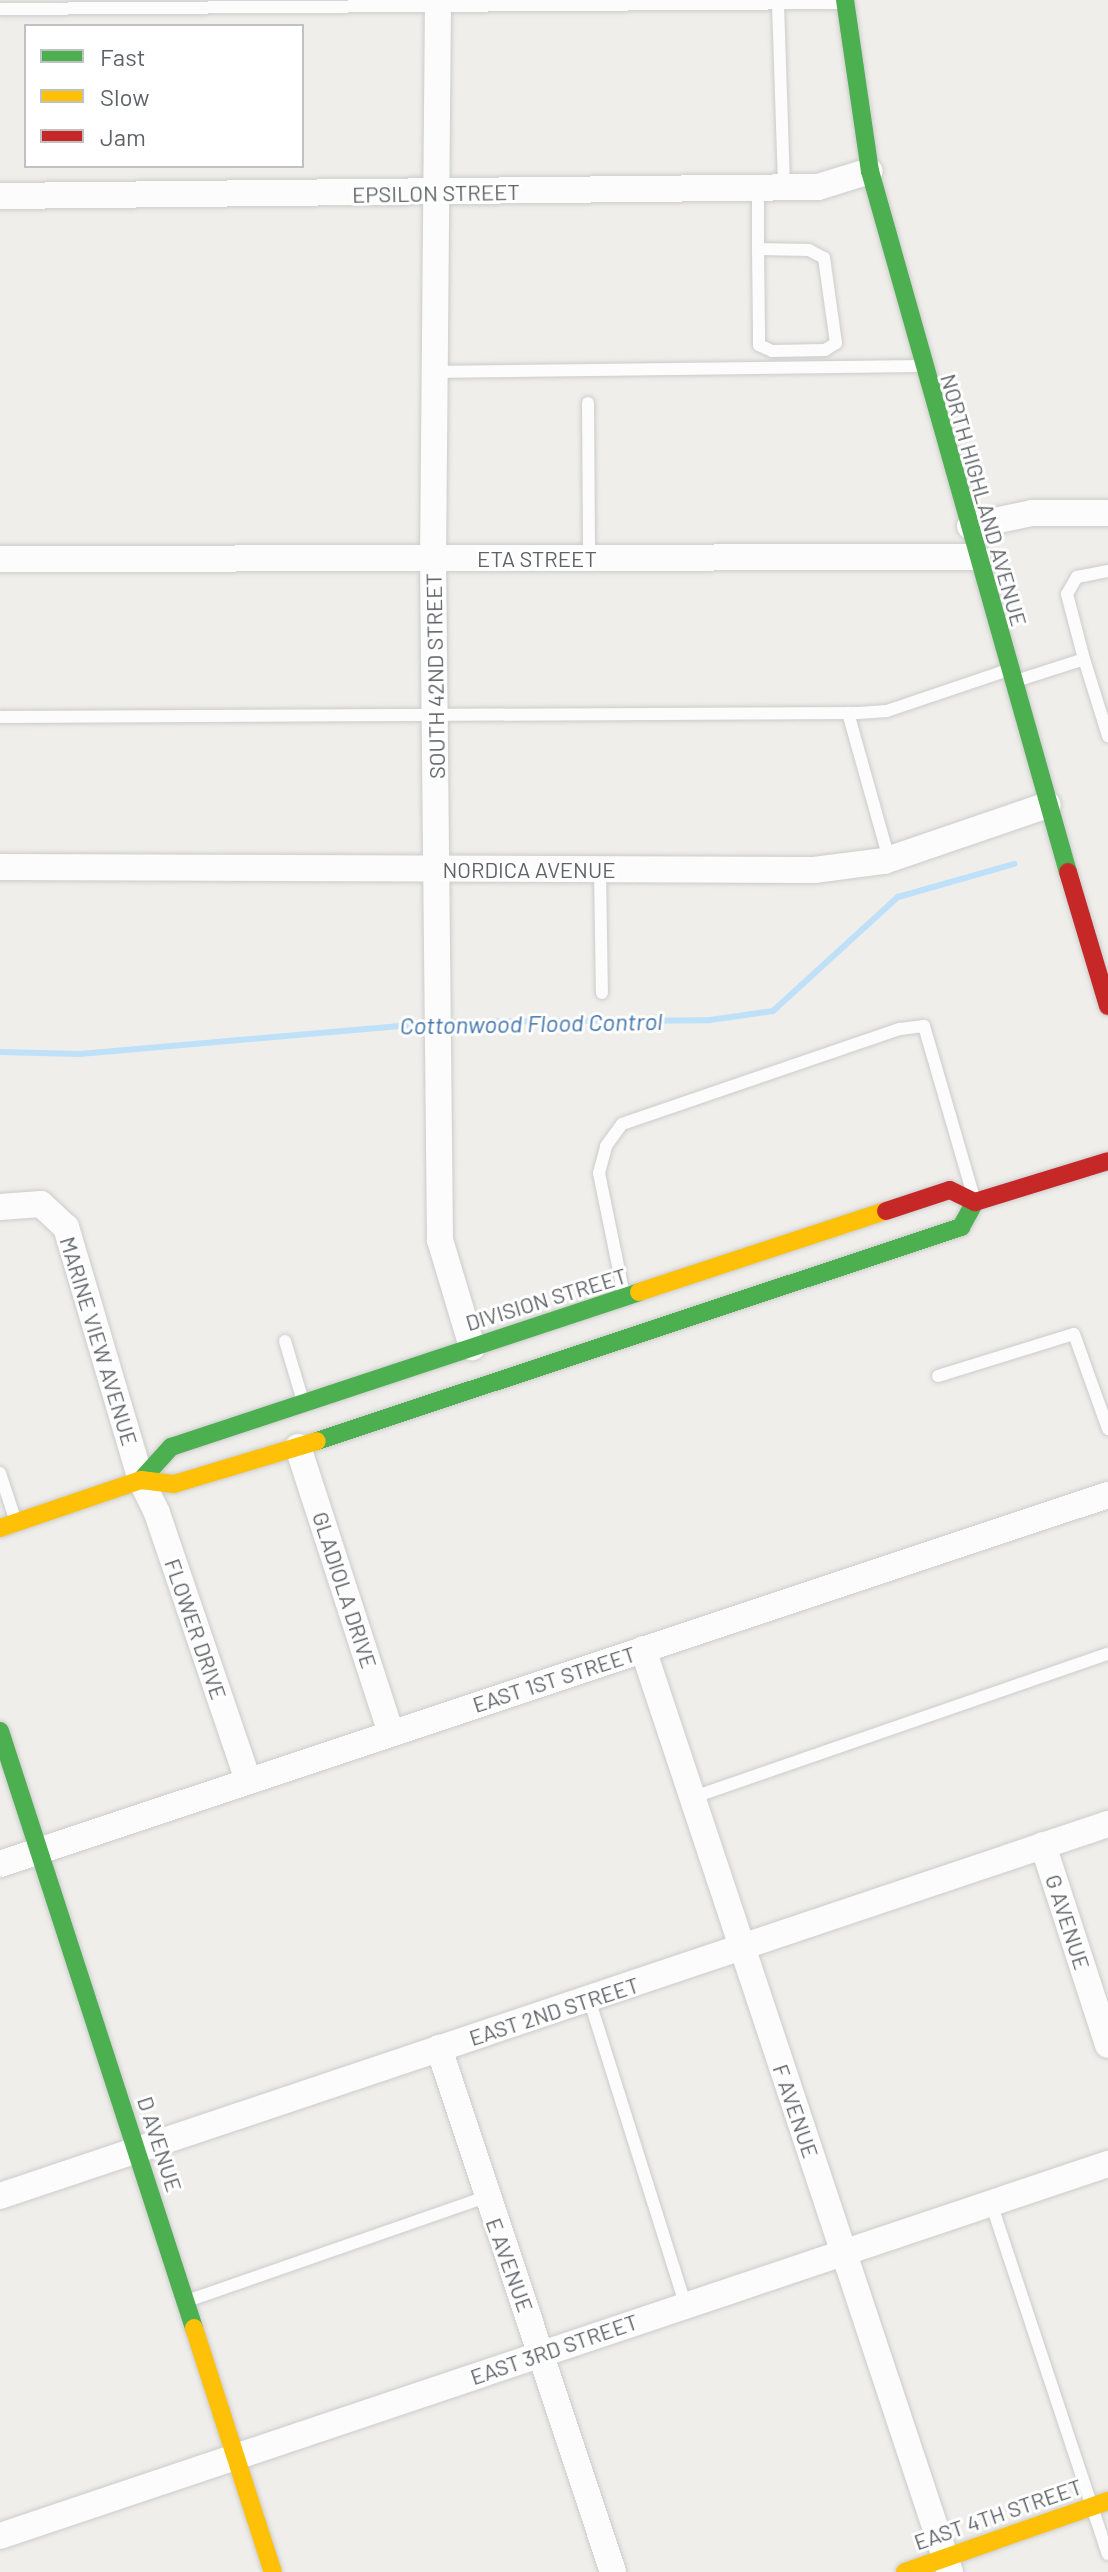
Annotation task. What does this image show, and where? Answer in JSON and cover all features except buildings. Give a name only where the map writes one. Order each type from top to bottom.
[{"type":"main road","name":"NORTH HIGHLAND AVENUE","points":[[845,2],[870,171],[921,366],[970,526],[1048,805],[1102,964],[1108,1006]]},
{"type":"main road","name":"DIVISION STREET","points":[[141,1480],[171,1447],[472,1347],[950,1190],[975,1202],[1108,1161]]},
{"type":"main road","name":"DIVISION STREET","points":[[8,1525],[141,1480],[174,1484],[298,1447],[961,1227],[975,1202]]},
{"type":"main road","name":"D AVENUE","points":[[0,1731],[273,2572]]},
{"type":"main road","name":"EAST 4TH STREET","points":[[905,2572],[947,2566],[1100,2504]]},
{"type":"street","name":"SOUTH 42ND STREET","points":[[438,5],[433,559],[438,713],[440,1240],[472,1347]]},
{"type":"street","name":"EPSILON STREET","points":[[0,196],[434,194],[818,187],[870,171]]},
{"type":"street","points":[[970,526],[1032,513],[1108,513]]},
{"type":"street","name":"ETA STREET","points":[[0,559],[977,557]]},
{"type":"street","name":"NORDICA AVENUE","points":[[0,867],[814,870],[889,859],[1048,805]]},
{"type":"street","name":"MARINE VIEW AVENUE","points":[[0,1207],[41,1204],[66,1227],[141,1480]]},
{"type":"street","name":"GLADIOLA DRIVE","points":[[298,1447],[391,1733]]},
{"type":"street","name":"FLOWER DRIVE","points":[[141,1480],[157,1513],[248,1780]]},
{"type":"street","name":"EAST 1ST STREET","points":[[0,1864],[1108,1495]]},
{"type":"street","name":"F AVENUE","points":[[643,1649],[739,1949],[845,2251],[947,2566]]},
{"type":"street","name":"EAST 2ND STREET","points":[[0,2196],[439,2048],[590,2002],[1108,1824]]},
{"type":"street","name":"G AVENUE","points":[[1043,1845],[1108,2045]]},
{"type":"street","name":"E AVENUE","points":[[439,2048],[485,2197],[543,2353],[613,2572]]},
{"type":"street","name":"EAST 3RD STREET","points":[[0,2536],[1108,2164]]},
{"type":"lane","points":[[0,9],[845,2]]},
{"type":"lane","points":[[758,249],[809,250],[824,258],[836,343],[825,350],[772,351],[759,345],[758,249],[771,188],[778,4]]},
{"type":"lane","points":[[434,372],[921,366]]},
{"type":"lane","points":[[588,403],[589,559]]},
{"type":"lane","points":[[1108,571],[1077,577],[1067,594],[1108,736]]},
{"type":"lane","points":[[0,717],[887,711],[1010,676],[1084,659]]},
{"type":"lane","points":[[848,713],[889,859]]},
{"type":"lane","points":[[600,870],[602,993]]},
{"type":"lane","points":[[625,1299],[599,1173],[606,1146],[622,1124],[900,1029],[924,1026],[975,1202]]},
{"type":"lane","points":[[938,1376],[1074,1334],[1108,1429]]},
{"type":"lane","points":[[285,1341],[304,1405]]},
{"type":"lane","points":[[0,1473],[8,1525]]},
{"type":"lane","points":[[691,1798],[1108,1654]]},
{"type":"lane","points":[[590,2002],[685,2304]]},
{"type":"lane","points":[[187,2301],[485,2197]]},
{"type":"lane","points":[[991,2203],[1100,2504],[1108,2554]]},
{"type":"waterway","name":"Cottonwood Flood Control","points":[[444,1022],[710,1020],[773,1011],[898,897],[1014,864]]},
{"type":"waterway","name":"Cottonwood Flood Control","points":[[0,1052],[80,1054],[432,1023]]},
{"type":"traffic: fast","points":[[845,0],[870,171],[1068,872]]},
{"type":"traffic: fast","points":[[317,1441],[961,1227],[975,1202]]},
{"type":"traffic: fast","points":[[141,1480],[171,1447],[639,1292]]},
{"type":"traffic: fast","points":[[0,1731],[194,2328]]},
{"type":"traffic: slow","points":[[639,1292],[886,1211]]},
{"type":"traffic: slow","points":[[0,1528],[141,1480],[174,1484],[317,1441]]},
{"type":"traffic: slow","points":[[194,2328],[273,2572]]},
{"type":"traffic: slow","points":[[905,2572],[1108,2501]]},
{"type":"traffic: jam","points":[[1068,872],[1108,1006]]},
{"type":"traffic: jam","points":[[886,1211],[950,1190],[975,1202],[1108,1161]]}]
